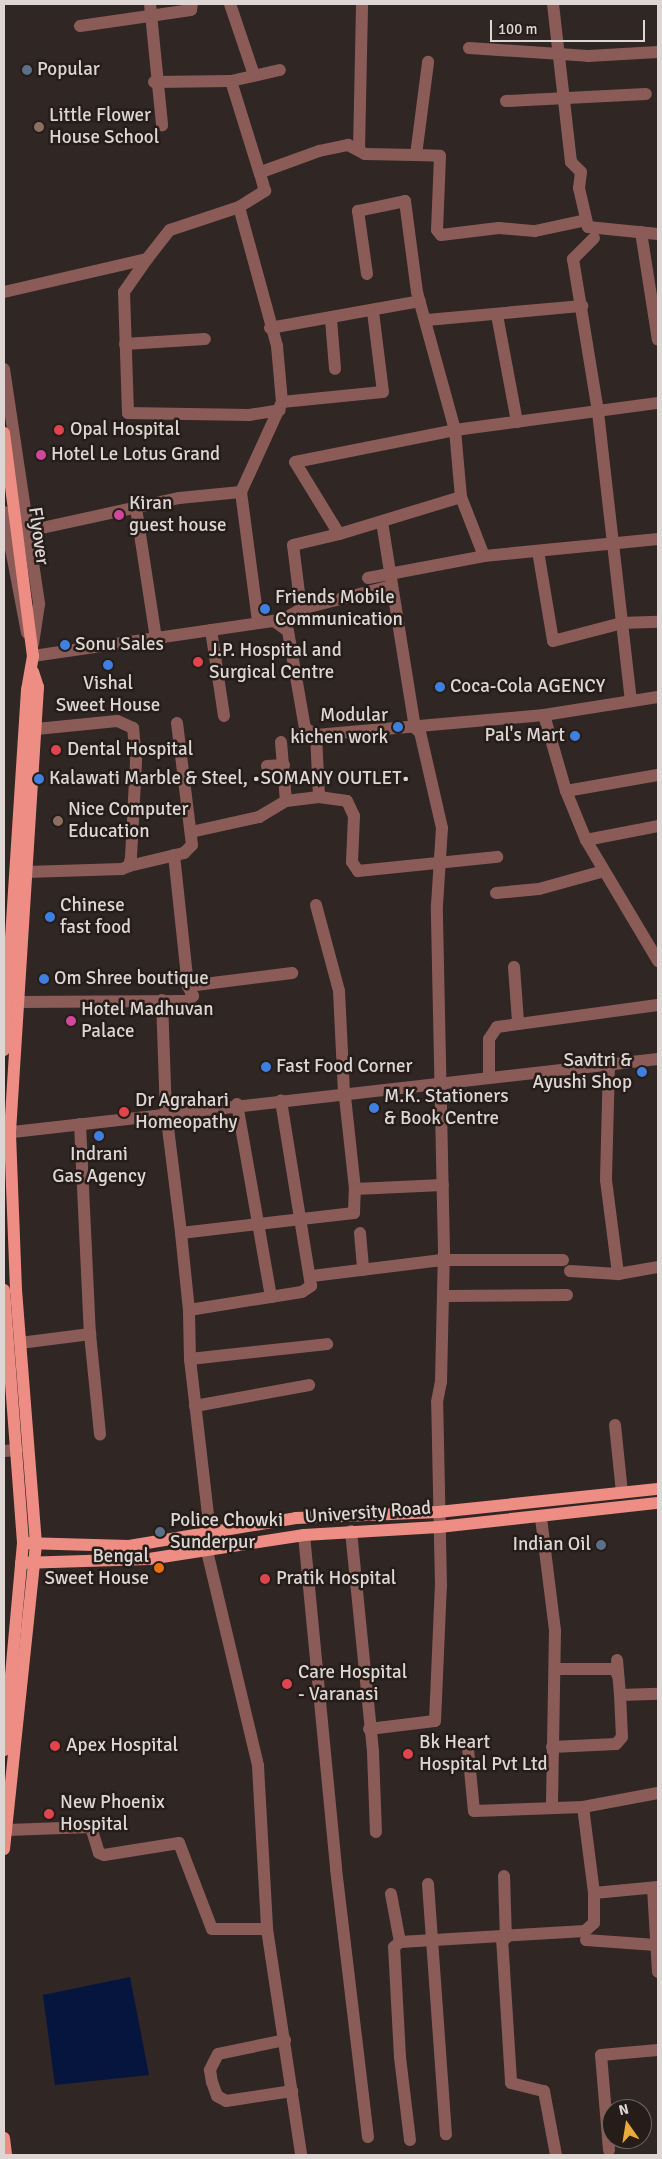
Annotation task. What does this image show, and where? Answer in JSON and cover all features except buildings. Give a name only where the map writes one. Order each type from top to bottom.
[{"type":"main road","name":"Flyover","points":[[4,433],[32,621],[33,672]]},
{"type":"main road","points":[[4,1750],[6,1704],[21,1563],[29,1544],[20,1343],[8,1223],[7,1132],[18,1002],[13,926],[26,872],[36,729],[38,687],[33,672]]},
{"type":"main road","points":[[4,1050],[27,690],[33,672]]},
{"type":"main road","points":[[4,1290],[17,1450],[29,1544],[35,1562],[34,1588],[4,1849]]},
{"type":"main road","points":[[29,1544],[65,1547],[129,1546],[296,1518],[438,1512],[658,1489]]},
{"type":"main road","points":[[588,1496],[590,1511]]},
{"type":"main road","name":"University Road","points":[[21,1563],[149,1559],[206,1547],[304,1535],[439,1527],[541,1518],[658,1503]]},
{"type":"main road","points":[[63,1562],[65,1547]]},
{"type":"main road","points":[[4,2138],[6,2155]]},
{"type":"street","points":[[80,26],[151,10],[191,10],[192,4]]},
{"type":"street","points":[[230,4],[254,76]]},
{"type":"street","points":[[359,150],[362,4]]},
{"type":"street","points":[[553,4],[556,55],[565,101],[572,162],[581,172],[579,188],[586,220],[594,231],[658,234]]},
{"type":"street","points":[[151,10],[154,82],[162,125]]},
{"type":"street","points":[[470,48],[556,55],[658,52]]},
{"type":"street","points":[[416,155],[428,62]]},
{"type":"street","points":[[154,82],[231,81],[280,70]]},
{"type":"street","points":[[231,81],[265,191],[239,207],[170,230],[124,292],[128,413],[249,415],[281,406],[383,392],[373,312]]},
{"type":"street","points":[[506,100],[565,101],[646,94]]},
{"type":"street","points":[[260,174],[328,149],[348,145],[359,150],[440,156],[437,230],[441,235],[486,228],[535,231],[586,220]]},
{"type":"street","points":[[367,274],[358,211],[405,202],[420,301],[455,430],[461,497],[484,556]]},
{"type":"street","points":[[239,207],[270,328],[281,406],[241,492],[258,621]]},
{"type":"street","points":[[641,232],[658,340]]},
{"type":"street","points":[[594,238],[573,259],[598,412],[611,543],[631,701]]},
{"type":"street","points":[[4,292],[147,259]]},
{"type":"street","points":[[270,328],[373,312],[420,301]]},
{"type":"street","points":[[426,320],[582,306]]},
{"type":"street","points":[[497,315],[517,422]]},
{"type":"street","points":[[331,319],[335,369]]},
{"type":"street","points":[[125,344],[205,339]]},
{"type":"street","points":[[4,369],[40,604],[33,650]]},
{"type":"street","points":[[339,534],[295,462],[455,430],[658,403]]},
{"type":"street","points":[[28,531],[179,498],[241,492]]},
{"type":"street","points":[[301,609],[293,545],[382,523],[461,497]]},
{"type":"street","points":[[136,508],[156,638]]},
{"type":"street","points":[[4,512],[19,605],[33,650]]},
{"type":"street","points":[[369,1729],[430,1723],[436,1717],[439,1527],[437,1402],[442,1382],[444,1296],[442,1260],[443,1185],[438,1082],[438,863],[442,828],[420,732],[415,728],[382,523]]},
{"type":"street","points":[[33,650],[156,638],[258,621],[278,622],[301,609],[390,580],[484,556],[658,539]]},
{"type":"street","points":[[538,551],[553,640],[622,623],[658,622]]},
{"type":"street","points":[[368,578],[390,580]]},
{"type":"street","points":[[278,622],[288,631],[305,728],[316,735],[415,728],[544,715],[658,697]]},
{"type":"street","points":[[211,630],[224,716]]},
{"type":"street","points":[[544,715],[566,791],[586,840],[604,871],[654,945],[658,961]]},
{"type":"street","points":[[36,729],[117,721],[133,728],[136,761],[129,866]]},
{"type":"street","points":[[26,872],[129,866],[174,855],[192,845],[177,723]]},
{"type":"street","points":[[316,735],[319,797]]},
{"type":"street","points":[[281,742],[286,801]]},
{"type":"street","points":[[268,766],[284,765]]},
{"type":"street","points":[[566,791],[658,775]]},
{"type":"street","points":[[191,832],[260,817],[286,801],[319,797],[347,801],[354,816],[352,862],[358,871],[497,857]]},
{"type":"street","points":[[586,840],[658,826]]},
{"type":"street","points":[[18,1002],[191,1000],[174,855]]},
{"type":"street","points":[[496,893],[539,889],[604,871]]},
{"type":"street","points":[[181,1233],[262,1226],[354,1213],[355,1189],[345,1095],[339,992],[316,905]]},
{"type":"street","points":[[514,967],[518,1022]]},
{"type":"street","points":[[188,986],[292,973]]},
{"type":"street","points":[[162,1000],[166,1112],[181,1233],[189,1310],[190,1359],[210,1532]]},
{"type":"street","points":[[489,1078],[491,1033],[518,1022],[658,1005]]},
{"type":"street","points":[[7,1132],[237,1104],[345,1095],[438,1082],[658,1059]]},
{"type":"street","points":[[608,1064],[606,1180],[618,1274]]},
{"type":"street","points":[[189,1310],[308,1290],[312,1276],[298,1221],[281,1100]]},
{"type":"street","points":[[237,1104],[262,1226],[271,1297]]},
{"type":"street","points":[[80,1124],[90,1334],[100,1435]]},
{"type":"street","points":[[355,1189],[443,1185]]},
{"type":"street","points":[[360,1233],[363,1270]]},
{"type":"street","points":[[312,1276],[442,1260],[563,1260]]},
{"type":"street","points":[[570,1271],[618,1274],[658,1267]]},
{"type":"street","points":[[444,1296],[566,1295]]},
{"type":"street","points":[[20,1343],[90,1334]]},
{"type":"street","points":[[190,1359],[326,1344]]},
{"type":"street","points":[[195,1406],[309,1385]]},
{"type":"street","points":[[615,1425],[622,1493]]},
{"type":"street","points":[[4,1451],[17,1450]]},
{"type":"street","points":[[541,1518],[554,1631],[552,1808]]},
{"type":"street","points":[[350,1531],[369,1729],[376,1832]]},
{"type":"street","points":[[304,1535],[336,1869],[368,2137]]},
{"type":"street","points":[[206,1547],[258,1766],[267,1929],[301,2155]]},
{"type":"street","points":[[552,1747],[620,1742],[620,1695],[617,1660]]},
{"type":"street","points":[[558,1669],[615,1669],[618,1676]]},
{"type":"street","points":[[620,1695],[658,1694]]},
{"type":"street","points":[[468,1749],[474,1811],[583,1807],[658,1793]]},
{"type":"street","points":[[410,2140],[391,1952],[400,1942],[504,1938],[592,1928],[594,1893],[583,1807]]},
{"type":"street","points":[[7,1830],[92,1827],[99,1853],[104,1855],[179,1843],[212,1929],[267,1929]]},
{"type":"street","points":[[504,1876],[504,1938],[510,2079],[516,2089],[544,2091],[556,2155]]},
{"type":"street","points":[[428,1884],[446,2134]]},
{"type":"street","points":[[594,1893],[656,1888],[658,1972]]},
{"type":"street","points":[[391,1894],[400,1942]]},
{"type":"street","points":[[586,1940],[656,1945]]},
{"type":"street","points":[[285,2040],[218,2054],[210,2070],[217,2096],[226,2101],[292,2091]]},
{"type":"street","points":[[609,2150],[601,2055],[658,2050]]},
{"type":"water","points":[[130,1977],[149,2075],[55,2085],[43,1995]]},
{"type":"place","name":"Popular","points":[[27,70]]},
{"type":"place","name":"Little Flower House School","points":[[39,127]]},
{"type":"place","name":"Opal Hospital","points":[[59,430]]},
{"type":"place","name":"Hotel Le Lotus Grand","points":[[41,455]]},
{"type":"place","name":"Kiran guest house","points":[[119,515]]},
{"type":"place","name":"Friends Mobile Communication","points":[[265,609]]},
{"type":"place","name":"Sonu Sales","points":[[65,645]]},
{"type":"place","name":"J.P. Hospital and Surgical Centre","points":[[198,662]]},
{"type":"place","name":"Vishal Sweet House","points":[[108,665]]},
{"type":"place","name":"Coca-Cola AGENCY","points":[[440,687]]},
{"type":"place","name":"Modular kichen work","points":[[398,727]]},
{"type":"place","name":"Pal's Mart","points":[[575,736]]},
{"type":"place","name":"Dental Hospital","points":[[56,750]]},
{"type":"place","name":"Kalawati Marble & Steel, •SOMANY OUTLET•","points":[[39,779]]},
{"type":"place","name":"Nice Computer Education","points":[[58,821]]},
{"type":"place","name":"Chinese fast food","points":[[50,917]]},
{"type":"place","name":"Om Shree boutique","points":[[44,979]]},
{"type":"place","name":"Hotel Madhuvan Palace","points":[[71,1021]]},
{"type":"place","name":"Fast Food Corner","points":[[266,1067]]},
{"type":"place","name":"Savitri & Ayushi Shop","points":[[642,1072]]},
{"type":"place","name":"M.K. Stationers & Book Centre","points":[[374,1108]]},
{"type":"place","name":"Dr Agrahari Homeopathy","points":[[124,1112]]},
{"type":"place","name":"Indrani Gas Agency","points":[[99,1136]]},
{"type":"place","name":"Police Chowki Sunderpur","points":[[160,1532]]},
{"type":"place","name":"Indian Oil","points":[[601,1545]]},
{"type":"place","name":"Bengal Sweet House","points":[[159,1568]]},
{"type":"place","name":"Pratik Hospital","points":[[265,1579]]},
{"type":"place","name":"Care Hospital - Varanasi","points":[[287,1684]]},
{"type":"place","name":"Apex Hospital","points":[[55,1746]]},
{"type":"place","name":"Bk Heart Hospital Pvt Ltd","points":[[408,1754]]},
{"type":"place","name":"New Phoenix Hospital","points":[[49,1814]]}]
